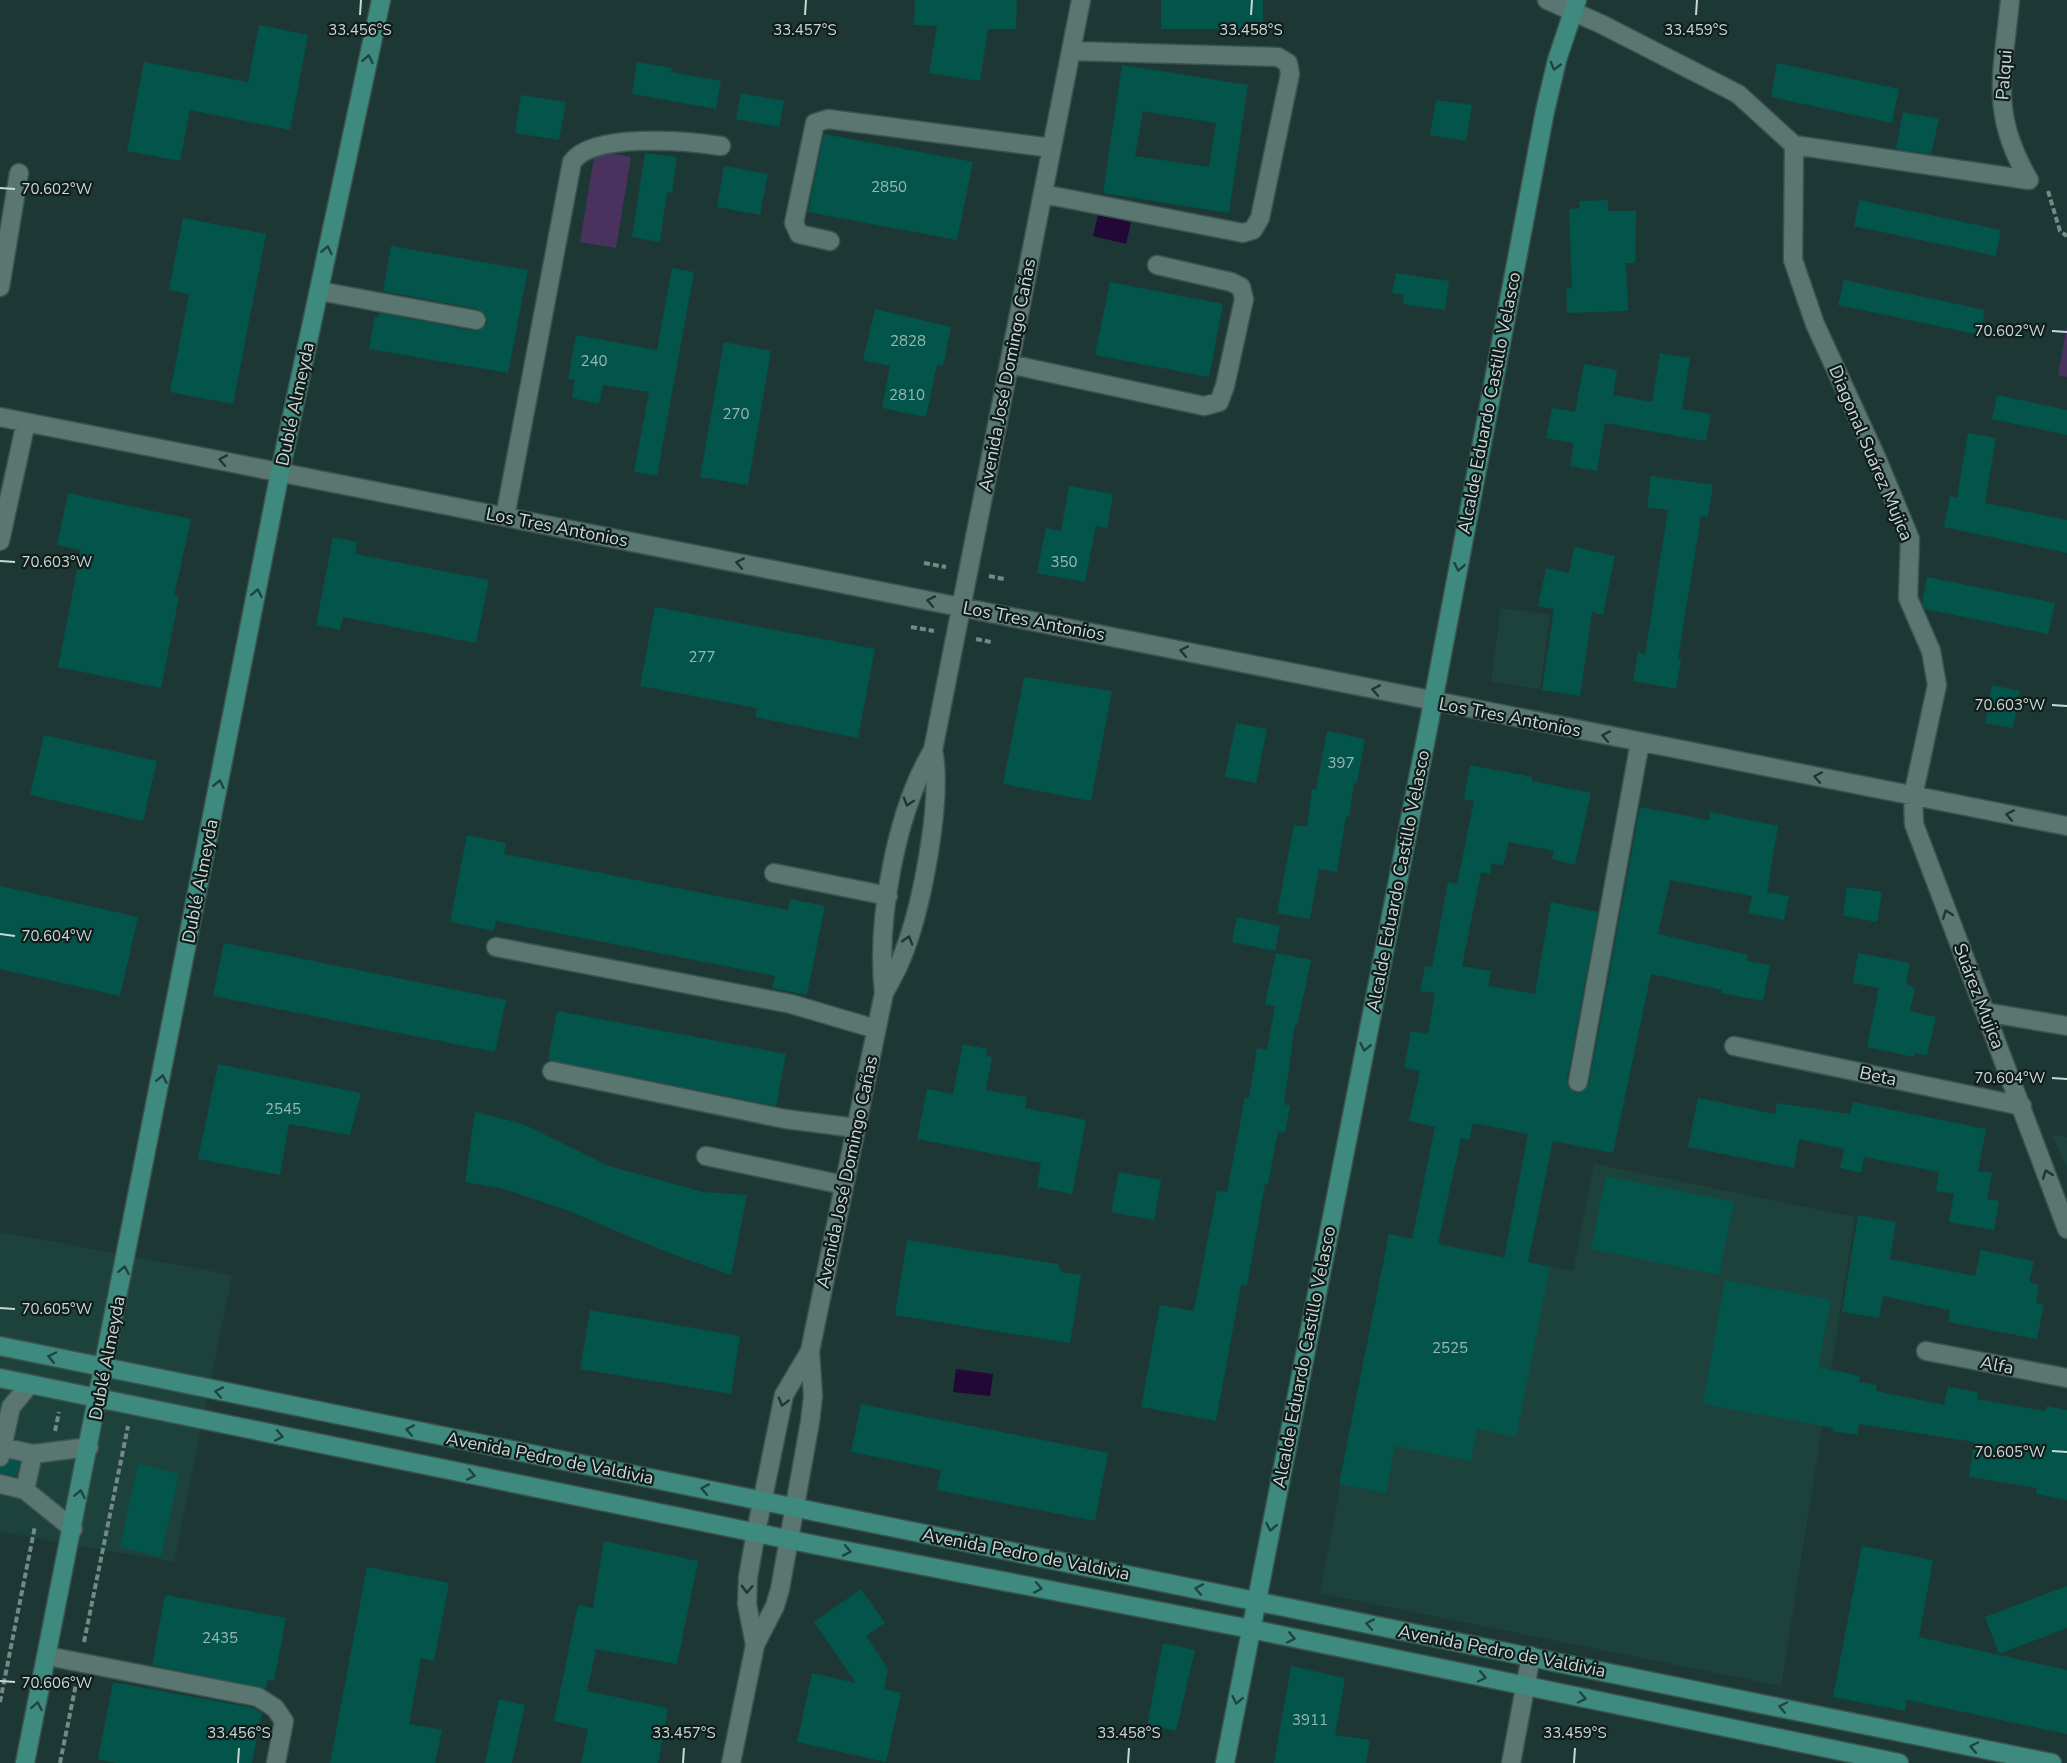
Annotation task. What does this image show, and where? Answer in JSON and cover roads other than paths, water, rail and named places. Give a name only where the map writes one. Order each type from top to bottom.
[{"type":"main road","name":"Dublé Almeyda","points":[[25,1763],[99,1400],[280,472],[381,0]]},
{"type":"main road","name":"Alcalde Eduardo Castillo Velasco","points":[[1225,1763],[1433,702],[1545,111],[1557,60],[1575,5]]},
{"type":"main road","name":"Avenida Pedro de Valdivia","points":[[0,1346],[2052,1763]]},
{"type":"main road","name":"Avenida Pedro de Valdivia","points":[[0,1378],[789,1539],[1251,1629],[1899,1763]]},
{"type":"street","name":"Avenida José Domingo Cañas","points":[[731,1763],[755,1645],[775,1606],[796,1508],[813,1396],[810,1351],[876,1029],[884,993],[903,955],[917,902],[937,794],[933,750],[1081,0]]},
{"type":"street","points":[[1547,0],[1575,5],[1738,94],[1794,145]]},
{"type":"street","name":"Palqui","points":[[1794,145],[2030,180],[2007,135],[2000,100],[2010,0]]},
{"type":"street","points":[[1043,194],[1244,233],[1253,230],[1260,218],[1290,74],[1288,63],[1278,57],[1071,51]]},
{"type":"street","points":[[830,241],[799,234],[794,223],[815,123],[828,119],[1052,148]]},
{"type":"street","points":[[505,517],[572,162],[577,155],[591,147],[642,141],[682,141],[721,146]]},
{"type":"street","name":"Diagonal Suárez Mujica","points":[[1794,145],[1793,260],[1815,324],[1877,459],[1910,539],[1908,598],[1931,651],[1937,685],[1913,796]]},
{"type":"street","points":[[0,287],[19,172]]},
{"type":"street","points":[[1009,364],[1204,406],[1219,402],[1225,386],[1244,298],[1242,287],[1156,265]]},
{"type":"street","points":[[319,291],[477,320]]},
{"type":"street","name":"Los Tres Antonios","points":[[0,417],[2067,826]]},
{"type":"street","points":[[0,540],[26,422]]},
{"type":"street","points":[[1578,1082],[1640,742]]},
{"type":"street","name":"Avenida José Domingo Cañas","points":[[884,993],[882,929],[906,806],[920,772],[933,750]]},
{"type":"street","name":"Suárez Mujica","points":[[1913,796],[1914,824],[1920,843],[2067,1229]]},
{"type":"street","points":[[774,873],[888,896]]},
{"type":"street","points":[[496,947],[791,1004],[876,1029]]},
{"type":"street","points":[[1985,1012],[2067,1026]]},
{"type":"street","name":"Beta","points":[[1734,1046],[2022,1106]]},
{"type":"street","points":[[552,1071],[786,1119],[856,1128]]},
{"type":"street","points":[[706,1156],[844,1185]]},
{"type":"street","name":"Avenida José Domingo Cañas","points":[[755,1645],[749,1625],[747,1590],[756,1532],[784,1395],[810,1351]]},
{"type":"street","name":"Alfa","points":[[1926,1352],[2067,1378]]},
{"type":"street","points":[[29,1384],[6,1406],[2,1443],[41,1453],[89,1447]]},
{"type":"street","points":[[25,1490],[41,1453]]},
{"type":"street","points":[[0,1484],[25,1490],[73,1529]]},
{"type":"street","points":[[47,1656],[258,1697],[275,1708],[284,1721],[276,1763]]},
{"type":"street","points":[[1511,1763],[1531,1656]]}]
